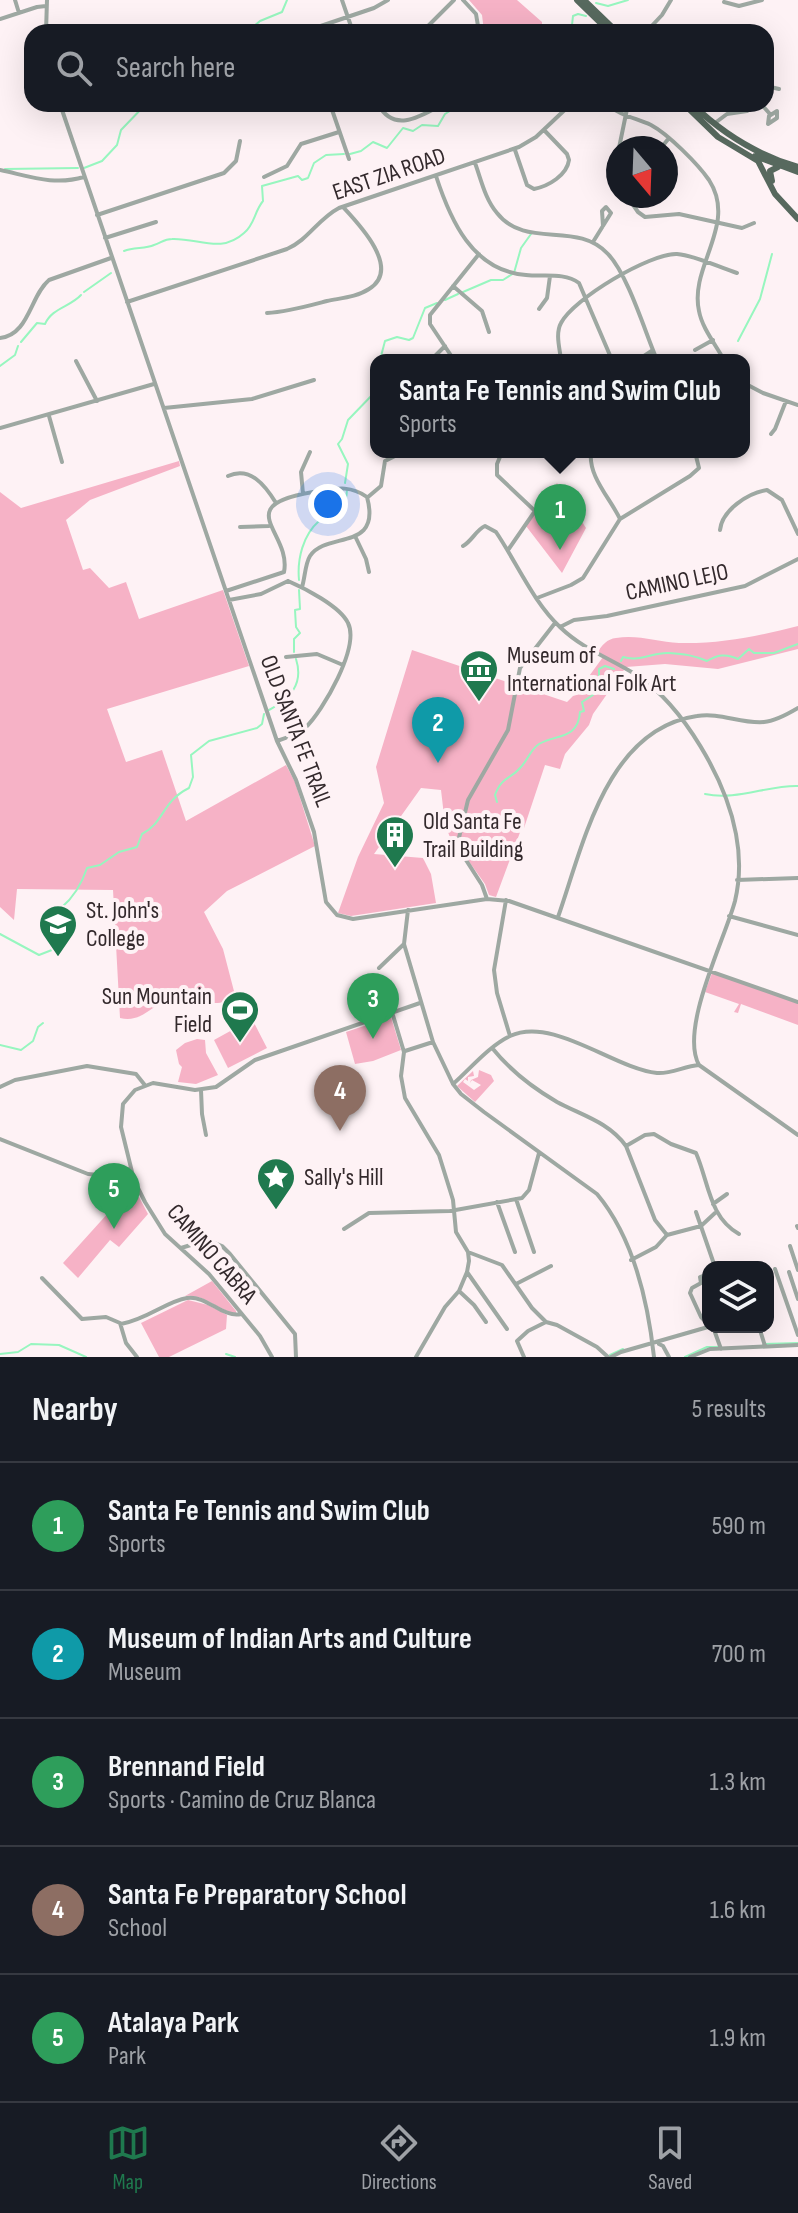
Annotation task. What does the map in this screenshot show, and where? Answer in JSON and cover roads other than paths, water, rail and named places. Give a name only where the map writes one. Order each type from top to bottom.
[{"type":"main road","points":[[577,0],[602,24]]},
{"type":"main road","points":[[584,0],[609,24]]},
{"type":"main road","points":[[700,112],[737,146],[763,160],[798,170]]},
{"type":"main road","points":[[694,114],[757,151],[798,170]]},
{"type":"main road","points":[[694,114],[714,128],[712,125]]},
{"type":"main road","points":[[712,125],[718,137],[758,161],[775,194],[798,216]]},
{"type":"main road","points":[[757,151],[772,181],[798,216]]},
{"type":"main road","points":[[772,181],[771,169],[782,167]]},
{"type":"street","points":[[15,0],[19,13]]},
{"type":"street","points":[[342,0],[350,24]]},
{"type":"street","points":[[327,24],[377,7],[388,0]]},
{"type":"street","points":[[430,24],[454,0]]},
{"type":"street","points":[[463,0],[476,14],[478,24]]},
{"type":"street","points":[[654,24],[671,0]]},
{"type":"street","points":[[724,2],[739,6],[762,0]]},
{"type":"street","points":[[0,19],[47,3],[46,24]]},
{"type":"street","points":[[774,88],[779,89]]},
{"type":"street","name":"OLD SANTA FE TRAIL","points":[[63,112],[277,741],[296,780],[312,826],[324,896],[333,912],[353,919],[487,899],[506,900],[798,1002]]},
{"type":"street","points":[[333,112],[349,159]]},
{"type":"street","points":[[384,112],[396,121],[407,121],[428,112]]},
{"type":"street","name":"EAST ZIA ROAD","points":[[126,302],[290,248],[300,243],[328,214],[514,149],[532,140],[563,112]]},
{"type":"street","points":[[619,112],[653,126],[666,136]]},
{"type":"street","points":[[621,136],[626,112]]},
{"type":"street","points":[[712,125],[727,114],[742,112]]},
{"type":"street","points":[[514,149],[527,185],[534,189],[554,180],[564,173],[569,160],[544,130]]},
{"type":"street","points":[[264,177],[287,166],[301,144],[339,132]]},
{"type":"street","points":[[97,215],[224,173],[236,161],[240,141]]},
{"type":"street","points":[[678,148],[710,182],[719,206],[719,224],[697,293],[698,310],[721,354]]},
{"type":"street","points":[[475,163],[489,202],[497,215],[510,225],[531,234],[575,235],[593,242],[609,254],[621,274],[655,354]]},
{"type":"street","points":[[0,170],[50,182],[84,177]]},
{"type":"street","points":[[436,176],[456,228],[479,254],[514,273],[571,278],[579,283],[610,354]]},
{"type":"street","points":[[267,313],[357,294],[374,285],[381,271],[379,254],[357,221],[343,207]]},
{"type":"street","points":[[635,208],[645,217],[679,214],[742,228],[754,223]]},
{"type":"street","points":[[104,238],[156,222]]},
{"type":"street","points":[[593,242],[603,226]]},
{"type":"street","points":[[450,354],[430,324],[430,315],[479,254]]},
{"type":"street","points":[[560,354],[558,333],[561,323],[587,297],[621,274],[675,254],[737,273]]},
{"type":"street","points":[[0,338],[13,335],[42,286],[49,280],[111,258]]},
{"type":"street","points":[[539,309],[547,298],[550,276]]},
{"type":"street","points":[[453,286],[482,311],[489,332]]},
{"type":"street","points":[[695,350],[713,340]]},
{"type":"street","points":[[437,354],[445,346]]},
{"type":"street","points":[[647,354],[653,350]]},
{"type":"street","points":[[76,361],[97,401]]},
{"type":"street","points":[[162,408],[252,399],[314,380]]},
{"type":"street","points":[[0,428],[154,384]]},
{"type":"street","points":[[750,386],[798,405]]},
{"type":"street","points":[[771,434],[786,401]]},
{"type":"street","points":[[49,416],[62,462]]},
{"type":"street","points":[[303,494],[301,472],[310,452]]},
{"type":"street","points":[[367,497],[381,486],[385,461],[391,458]]},
{"type":"street","points":[[500,458],[497,475],[535,511],[508,550]]},
{"type":"street","points":[[590,458],[595,477],[620,519]]},
{"type":"street","points":[[537,598],[587,575],[620,519],[690,476],[699,468],[696,458]]},
{"type":"street","points":[[228,476],[239,473],[250,475],[261,483],[276,503]]},
{"type":"street","points":[[277,741],[304,729],[310,722],[328,695],[351,643],[349,624],[336,609],[288,581],[284,572],[285,557],[269,526],[268,515],[276,503],[303,494],[348,487],[367,497]]},
{"type":"street","points":[[720,530],[726,512],[758,491],[767,490],[782,500],[798,534]]},
{"type":"street","points":[[302,587],[309,558],[316,550],[364,530],[370,519],[367,497]]},
{"type":"street","points":[[240,527],[269,526]]},
{"type":"street","points":[[463,546],[480,528],[485,526],[496,532],[557,625],[582,646],[641,678],[668,701],[712,769],[729,807],[736,834],[735,900],[699,1006],[694,1051],[684,1067]]},
{"type":"street","points":[[355,536],[369,572]]},
{"type":"street","name":"CAMINO LEJO","points":[[557,625],[745,586],[798,559]]},
{"type":"street","points":[[226,591],[284,572]]},
{"type":"street","points":[[229,600],[261,594],[288,581]]},
{"type":"street","points":[[487,899],[482,885],[457,846],[462,818],[475,787],[508,730],[520,668],[557,625]]},
{"type":"street","points":[[286,657],[317,654],[343,665]]},
{"type":"street","points":[[558,917],[606,785],[635,748],[682,720],[716,714],[763,722],[798,708]]},
{"type":"street","points":[[737,880],[798,878]]},
{"type":"street","points":[[506,900],[494,970],[497,993],[510,1036]]},
{"type":"street","points":[[408,910],[404,944],[433,1042],[453,1084],[461,1094],[597,1194],[617,1221],[645,1304],[654,1357]]},
{"type":"street","points":[[729,916],[798,935]]},
{"type":"street","points":[[379,968],[404,944]]},
{"type":"street","points":[[0,1087],[15,1080],[87,1066],[138,1075],[143,1085],[160,1083],[201,1090],[225,1083],[255,1060],[420,1003]]},
{"type":"street","points":[[392,1012],[404,1052],[401,1076],[405,1098],[439,1155],[456,1232],[468,1252],[467,1272],[459,1291],[445,1307],[416,1357]]},
{"type":"street","points":[[453,1084],[510,1036],[532,1032],[557,1036],[627,1065],[658,1073],[699,1065]]},
{"type":"street","points":[[404,1052],[433,1042]]},
{"type":"street","points":[[493,1049],[541,1092],[609,1128],[626,1146],[655,1220],[667,1235]]},
{"type":"street","points":[[694,1051],[699,1065],[798,1135]]},
{"type":"street","name":"CAMINO CABRA","points":[[143,1085],[129,1096],[120,1122],[136,1186],[165,1234],[203,1267],[260,1336],[272,1357]]},
{"type":"street","points":[[201,1090],[206,1135]]},
{"type":"street","points":[[626,1146],[645,1135],[654,1134],[696,1153],[715,1213],[739,1234]]},
{"type":"street","points":[[0,1139],[88,1174],[131,1169]]},
{"type":"street","points":[[344,1229],[369,1213],[453,1210],[516,1199],[528,1193],[539,1153]]},
{"type":"street","points":[[713,1204],[727,1194]]},
{"type":"street","points":[[516,1199],[534,1252]]},
{"type":"street","points":[[497,1202],[515,1252]]},
{"type":"street","points":[[696,1212],[713,1261]]},
{"type":"street","points":[[631,1260],[656,1247],[667,1235],[701,1226],[715,1213]]},
{"type":"street","points":[[181,1248],[207,1240],[230,1254],[295,1334],[296,1357]]},
{"type":"street","points":[[790,1246],[798,1270]]},
{"type":"street","points":[[468,1252],[502,1265],[532,1308],[546,1322],[597,1347],[609,1357],[702,1329]]},
{"type":"street","points":[[516,1284],[551,1266]]},
{"type":"street","points":[[775,1269],[798,1335]]},
{"type":"street","points":[[467,1272],[507,1329]]},
{"type":"street","points":[[789,1272],[798,1299]]},
{"type":"street","points":[[702,1276],[701,1283],[690,1293],[702,1318]]},
{"type":"street","points":[[42,1278],[82,1319],[106,1317],[121,1324],[139,1320],[187,1298],[199,1299],[228,1314],[241,1314]]},
{"type":"street","points":[[459,1291],[486,1322]]},
{"type":"street","points":[[524,1357],[517,1341],[546,1322]]},
{"type":"street","points":[[121,1324],[126,1343],[137,1357]]},
{"type":"street","points":[[713,1333],[720,1347]]},
{"type":"street","points":[[761,1333],[765,1346]]},
{"type":"street","points":[[653,1344],[663,1346],[669,1357]]},
{"type":"street","points":[[690,1357],[720,1347],[798,1345]]},
{"type":"street","points":[[710,1349],[711,1357]]},
{"type":"waterway","points":[[256,24],[282,12],[287,0]]},
{"type":"waterway","points":[[596,3],[608,6],[628,0]]},
{"type":"waterway","points":[[572,24],[573,16],[586,16]]},
{"type":"waterway","points":[[84,168],[102,161],[117,145],[121,130],[138,112]]},
{"type":"waterway","points":[[350,154],[361,151],[373,142],[387,148],[403,128],[413,131],[422,125],[438,126],[448,112]]},
{"type":"waterway","points":[[124,251],[169,239],[227,243],[250,226],[263,201],[262,186],[298,176],[302,180],[308,178],[314,163],[326,155],[344,154]]},
{"type":"waterway","points":[[5,169],[78,168]]},
{"type":"waterway","points":[[463,292],[491,280],[503,280],[514,273],[521,248],[531,234]]},
{"type":"waterway","points":[[738,341],[760,299],[772,254]]},
{"type":"waterway","points":[[84,292],[111,273]]},
{"type":"waterway","points":[[445,300],[458,294]]},
{"type":"waterway","points":[[21,342],[37,323],[45,324],[52,314],[81,295]]},
{"type":"waterway","points":[[382,354],[385,341],[397,337],[413,338],[425,308],[437,303]]},
{"type":"waterway","points":[[0,366],[15,355],[18,346]]},
{"type":"waterway","points":[[345,483],[348,464],[338,444],[348,420],[370,397]]},
{"type":"waterway","points":[[299,580],[300,556],[305,540],[319,521],[341,508],[347,490]]},
{"type":"waterway","points":[[294,652],[294,639],[300,633],[296,627],[295,610],[300,609],[299,590]]},
{"type":"waterway","points":[[621,661],[623,657],[663,653],[688,655],[707,661],[722,656],[738,659],[749,649],[754,653],[774,653],[798,644]]},
{"type":"waterway","points":[[269,710],[289,696],[297,683],[296,659]]},
{"type":"waterway","points":[[497,802],[495,795],[500,784],[520,768],[536,746],[565,735],[575,727],[580,712],[584,711],[582,702],[593,695],[587,687],[599,687],[599,669],[605,666],[614,669]]},
{"type":"waterway","points":[[0,934],[39,955],[57,948],[61,908],[77,890],[87,868],[137,847],[142,834],[155,824],[173,799],[189,788],[193,777],[191,755],[209,741],[257,728],[262,724],[264,714]]},
{"type":"waterway","points":[[705,794],[728,796],[798,786]]},
{"type":"waterway","points":[[0,1045],[21,1050],[33,1041],[38,1027],[43,1023]]},
{"type":"waterway","points":[[764,1344],[798,1343]]},
{"type":"waterway","points":[[0,1354],[18,1352],[31,1344],[59,1345],[86,1357]]},
{"type":"waterway","points":[[685,1357],[707,1347],[718,1347]]},
{"type":"waterway","points":[[610,1355],[623,1349]]},
{"type":"waterway","points":[[226,1354],[235,1357]]},
{"type":"place","name":"Santa Fe Tennis and Swim Club","points":[[560,550]]},
{"type":"place","name":"Museum of International Folk Art","points":[[479,703]]},
{"type":"place","name":"Museum of Indian Arts and Culture","points":[[438,763]]},
{"type":"place","name":"Old Santa Fe Trail Building","points":[[395,869]]},
{"type":"place","name":"St. John's College","points":[[58,958]]},
{"type":"place","name":"Brennand Field","points":[[373,1039]]},
{"type":"place","name":"Sun Mountain Field","points":[[240,1044]]},
{"type":"place","name":"Santa Fe Preparatory School","points":[[340,1131]]},
{"type":"place","name":"Sally's Hill","points":[[276,1211]]},
{"type":"place","name":"Atalaya Park","points":[[114,1229]]}]
